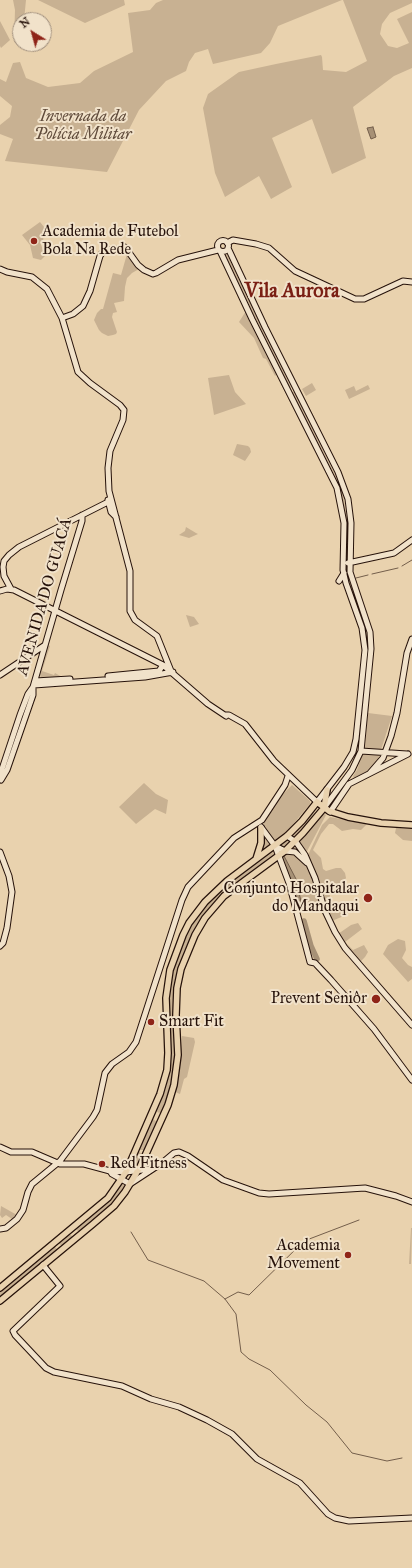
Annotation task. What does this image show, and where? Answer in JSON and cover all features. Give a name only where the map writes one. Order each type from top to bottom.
[{"type":"main road","points":[[0,1301],[114,1206],[130,1184],[138,1171],[168,1105],[176,1077],[178,1055],[176,1015],[177,988],[181,969],[190,945],[205,918],[223,898],[285,851],[311,824],[327,790]]},
{"type":"main road","points":[[321,805],[330,812],[348,817],[374,822],[412,825]]},
{"type":"main road","points":[[0,1288],[108,1198],[126,1172],[162,1090],[167,1070],[168,1053],[166,998],[170,970],[180,943],[190,923],[205,902],[227,881],[287,836],[321,805]]},
{"type":"main road","points":[[254,861],[260,849],[261,828]]},
{"type":"main road","points":[[154,1108],[157,1113],[164,1113]]},
{"type":"main road","points":[[149,1120],[155,1118],[159,1123]]},
{"type":"main road","points":[[135,1152],[138,1150],[142,1152],[144,1158]]},
{"type":"main road","points":[[73,1227],[75,1232],[82,1234]]},
{"type":"main road","points":[[66,1233],[72,1235],[72,1242]]},
{"type":"street","points":[[62,318],[73,314],[83,306],[90,291],[102,251],[124,247],[141,268],[148,272],[156,273],[178,260],[219,251],[225,252],[227,246],[233,240],[256,244],[269,248],[295,271],[355,299],[364,299],[399,282],[412,282]]},
{"type":"street","points":[[321,805],[327,790],[353,752],[356,739],[365,650],[362,628],[344,573],[344,523],[337,488],[219,251],[217,245],[220,241],[223,241],[227,246],[295,388],[338,472],[346,493],[350,517],[350,562],[352,579],[370,632],[371,643],[361,751],[352,770],[334,796]]},
{"type":"street","points":[[0,269],[7,272],[32,277],[40,282],[50,293],[62,318],[78,372],[90,383],[120,405],[124,410],[123,420],[110,451],[108,460],[109,496],[130,571],[130,612],[135,620],[156,635],[172,671]]},
{"type":"street","points":[[288,392],[295,388]]},
{"type":"street","points":[[11,589],[4,576],[3,564],[9,555],[19,547],[82,515],[109,496]]},
{"type":"street","name":"AVENIDA DO GUACÁ","points":[[0,781],[7,770],[33,695],[34,684],[82,521],[82,515]]},
{"type":"street","points":[[343,564],[394,553],[412,540]]},
{"type":"street","points":[[339,581],[344,573]]},
{"type":"street","points":[[0,591],[11,589],[163,665],[172,671],[208,704],[225,715],[228,715],[245,724],[288,776],[321,805]]},
{"type":"street","points":[[352,600],[359,598]]},
{"type":"street","points":[[370,773],[380,763],[385,752],[397,713],[407,653],[412,639]]},
{"type":"street","points":[[0,675],[45,645]]},
{"type":"street","points":[[159,673],[163,665],[162,649]]},
{"type":"street","points":[[34,684],[172,671]]},
{"type":"street","points":[[321,805],[349,784],[408,754],[361,751],[344,767]]},
{"type":"street","points":[[330,812],[349,784],[352,770]]},
{"type":"street","points":[[0,1229],[6,1228],[17,1220],[23,1210],[32,1184],[57,1163],[71,1147],[95,1114],[105,1073],[112,1064],[128,1052],[136,1042],[188,887],[234,838],[259,822],[285,785],[288,776]]},
{"type":"street","points":[[285,785],[294,781]]},
{"type":"street","points":[[259,822],[261,828],[274,846],[290,883],[310,962],[313,962],[320,969],[374,1029],[412,1080]]},
{"type":"street","points":[[287,836],[303,850],[325,911],[344,948],[412,1024]]},
{"type":"street","points":[[274,846],[285,851],[298,854],[310,866]]},
{"type":"street","points":[[0,852],[9,876],[12,892],[7,928],[3,943],[0,946]]},
{"type":"street","points":[[0,1147],[11,1152],[32,1152],[57,1163],[84,1164],[110,1171],[126,1172],[152,1169]]},
{"type":"street","points":[[110,1171],[130,1184],[174,1153],[179,1152],[188,1156],[223,1180],[259,1193],[269,1194],[364,1188],[396,1196],[412,1202]]},
{"type":"street","points":[[44,1265],[60,1286],[13,1331],[15,1335],[50,1371],[122,1386],[151,1399],[179,1408],[223,1429],[236,1438],[257,1459],[300,1483],[328,1514],[335,1518],[349,1521],[412,1518]]},
{"type":"green space","points":[[13,0],[26,0],[25,12],[15,12]]},
{"type":"green space","points":[[38,0],[124,0],[125,5],[85,23]]},
{"type":"green space","name":"Invernada da Polícia Militar","points":[[163,0],[342,0],[278,26],[270,43],[261,53],[213,64],[208,49],[195,53],[189,62],[186,71],[166,81],[139,110],[107,172],[5,161],[13,139],[0,134],[0,125],[10,117],[12,106],[0,96],[0,79],[6,82],[13,63],[20,62],[26,78],[48,87],[80,83],[94,71],[133,52],[128,13],[150,10],[156,3]]},
{"type":"green space","points":[[343,0],[412,0],[412,3],[390,13],[382,24],[380,34],[388,46],[397,48],[409,43],[397,19],[412,12],[412,68],[394,76],[353,107],[366,158],[332,174],[312,119],[272,138],[292,187],[271,199],[259,176],[225,197],[215,173],[203,108],[208,94],[239,72],[276,64],[321,55],[323,70],[346,72],[367,61]]},
{"type":"green space","points":[[0,21],[10,40],[1,48],[0,46]]},
{"type":"green space","name":"Academia de Futebol Bola Na Rede","points":[[40,222],[48,232],[43,239],[44,241],[40,242],[45,256],[41,260],[33,258],[30,245],[22,235]]},
{"type":"green space","points":[[127,254],[139,269],[127,278],[124,301],[114,303],[117,312],[113,313],[112,317],[117,332],[116,334],[108,336],[99,330],[94,320],[97,313],[103,309],[113,273],[121,275]]},
{"type":"green space","points":[[227,254],[291,387],[289,388],[225,255]]},
{"type":"green space","points":[[246,311],[277,374],[275,376],[266,359],[263,358],[254,338],[239,322]]},
{"type":"green space","points":[[229,375],[235,392],[246,404],[214,415],[208,378]]},
{"type":"green space","points":[[312,383],[316,390],[306,396],[302,389]]},
{"type":"green space","points":[[368,385],[370,389],[349,399],[345,390],[354,386],[356,391]]},
{"type":"green space","points":[[292,392],[294,392],[342,489],[348,523],[346,558],[347,523],[340,490]]},
{"type":"green space","points":[[237,444],[248,446],[250,448],[251,452],[245,461],[233,455]]},
{"type":"green space","points":[[186,527],[198,534],[189,538],[179,535],[185,531]]},
{"type":"green space","points":[[186,615],[194,617],[199,624],[190,627]]},
{"type":"green space","points":[[48,645],[50,646],[42,671],[54,675],[55,673],[62,677],[43,679],[39,675]]},
{"type":"green space","points":[[368,713],[392,716],[376,765],[372,769],[354,778],[353,776],[357,770],[365,747]]},
{"type":"green space","points":[[144,783],[156,794],[168,800],[166,814],[155,809],[136,824],[119,807]]},
{"type":"green space","points":[[292,785],[310,801],[310,804],[284,835],[277,841],[274,841],[264,829],[264,821],[279,798]]},
{"type":"green space","points":[[317,808],[306,829],[295,840],[291,836],[305,824]]},
{"type":"green space","points":[[322,812],[326,815],[305,855],[322,902],[297,908],[278,856]]},
{"type":"green space","points":[[330,817],[367,824],[361,830],[353,829],[342,831],[333,824],[329,824],[321,834],[313,850],[321,858],[323,869],[326,871],[341,868],[345,873],[346,878],[343,882],[333,887],[330,891],[330,898],[332,906],[341,903],[346,904],[349,911],[346,915],[332,921],[308,855],[322,825]]},
{"type":"green space","points":[[396,828],[412,829],[412,841],[403,840],[395,833]]},
{"type":"green space","points":[[262,835],[264,835],[272,845],[260,854],[263,844]]},
{"type":"green space","points":[[286,839],[292,842],[239,881],[220,898],[200,921],[192,934],[184,952],[177,976],[173,1011],[176,1062],[174,1076],[169,1094],[161,1112],[159,1113],[156,1111],[166,1088],[171,1060],[168,1019],[169,987],[175,962],[186,934],[203,908],[229,883]]},
{"type":"green space","points":[[358,923],[362,929],[345,942],[353,950],[364,945],[368,952],[360,962],[345,945],[338,934],[351,925]]},
{"type":"green space","points":[[398,939],[405,941],[406,950],[402,958],[412,967],[412,979],[408,982],[383,954],[388,945]]},
{"type":"green space","points":[[182,1036],[194,1038],[195,1042],[187,1077],[184,1079],[180,1094],[175,1092],[179,1076]]},
{"type":"green space","points":[[153,1119],[157,1122],[146,1148],[144,1150],[140,1150],[139,1148]]},
{"type":"green space","points":[[139,1151],[143,1156],[138,1167],[130,1167],[137,1152]]},
{"type":"green space","points":[[121,1183],[126,1185],[112,1205],[80,1232],[75,1229]]},
{"type":"green space","points":[[1,1206],[17,1215],[12,1219],[6,1215],[2,1218],[0,1215]]},
{"type":"green space","points":[[411,1228],[411,1264],[409,1264]]},
{"type":"green space","points":[[68,1233],[72,1236],[72,1238],[62,1246],[58,1243]]},
{"type":"green space","points":[[54,1246],[58,1250],[0,1298],[0,1290]]},
{"type":"shaded area","points":[[373,127],[376,137],[371,139],[367,128]]},
{"type":"shaded area","points":[[284,856],[296,879],[302,906],[299,907],[292,882],[280,857]]},
{"type":"waterway","points":[[402,566],[412,560]]},
{"type":"waterway","points":[[372,574],[398,568]]},
{"type":"waterway","points":[[356,578],[368,575]]},
{"type":"waterway","points":[[304,921],[311,946],[317,959]]},
{"type":"waterway","points":[[225,1299],[238,1292],[249,1295],[304,1241],[359,1220]]},
{"type":"waterway","points":[[131,1232],[148,1260],[204,1281],[225,1299],[236,1314],[241,1352],[249,1359],[270,1370],[306,1405],[327,1422],[352,1453],[387,1461],[402,1458]]},
{"type":"place","name":"Academia de Futebol Bola Na Rede","points":[[34,241]]},
{"type":"place","name":"Conjunto Hospitalar do Mandaqui","points":[[368,898]]},
{"type":"place","name":"Prevent Seniôr","points":[[376,999]]},
{"type":"place","name":"Smart Fit","points":[[151,1022]]},
{"type":"place","name":"Red Fitness","points":[[102,1164]]},
{"type":"place","name":"Academia Movement","points":[[348,1255]]},
{"type":"district","name":"Vila Aurora","points":[[292,292]]}]
